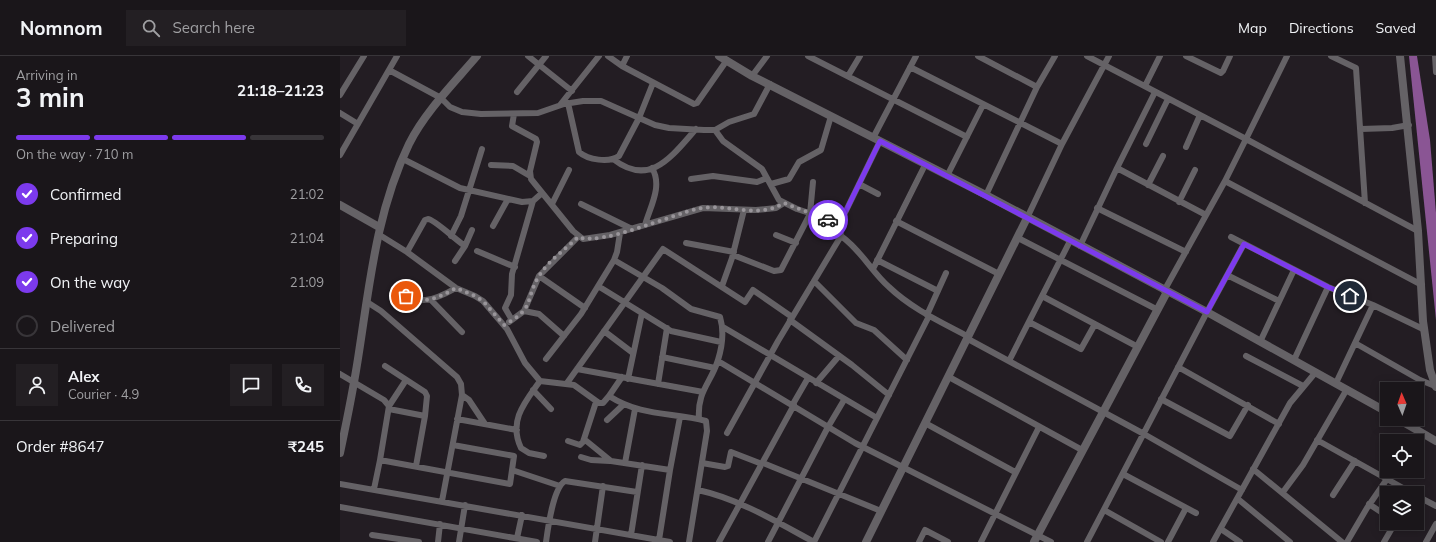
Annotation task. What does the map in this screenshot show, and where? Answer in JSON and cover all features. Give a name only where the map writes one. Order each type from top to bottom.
[{"type":"street","points":[[340,95],[364,56]]},
{"type":"street","points":[[340,155],[397,56]]},
{"type":"street","points":[[340,453],[378,231],[409,144],[441,98],[477,56]]},
{"type":"street","points":[[528,56],[572,91]]},
{"type":"street","points":[[517,92],[546,56]]},
{"type":"street","points":[[559,106],[599,56]]},
{"type":"street","points":[[608,56],[622,66],[694,104],[697,103],[727,60]]},
{"type":"street","points":[[622,66],[627,56]]},
{"type":"street","points":[[719,56],[752,76],[986,195],[1166,292],[1207,312],[1380,408]]},
{"type":"street","points":[[752,76],[767,56]]},
{"type":"street","points":[[808,56],[817,58],[848,76],[967,138]]},
{"type":"street","points":[[848,76],[860,56]]},
{"type":"street","points":[[727,433],[770,355],[841,236],[840,223],[859,184],[893,100],[916,56]]},
{"type":"street","points":[[978,56],[1037,88]]},
{"type":"street","points":[[986,195],[1037,88],[1055,56]]},
{"type":"street","points":[[1087,56],[1418,231]]},
{"type":"street","points":[[866,542],[1018,238],[1062,144],[1109,56]]},
{"type":"street","points":[[1145,86],[1160,56]]},
{"type":"street","points":[[1186,56],[1221,73],[1224,71],[1230,56]]},
{"type":"street","points":[[1036,539],[1102,412],[1158,310],[1186,252],[1225,181],[1287,56]]},
{"type":"street","points":[[1331,56],[1356,68],[1365,203]]},
{"type":"street","points":[[1400,56],[1409,125],[1425,330],[1430,370],[1436,387]]},
{"type":"street","points":[[1434,56],[1436,72]]},
{"type":"street","points":[[910,67],[1062,144]]},
{"type":"street","points":[[389,70],[441,98],[450,107],[462,112],[481,114],[538,113],[568,103],[583,100],[601,101],[655,125],[669,128],[715,130],[729,122],[754,114],[770,84]]},
{"type":"street","points":[[568,103],[579,152],[593,159],[612,159],[619,156],[639,118],[653,83]]},
{"type":"street","points":[[1080,246],[1097,208],[1155,92]]},
{"type":"street","points":[[1146,144],[1168,99]]},
{"type":"street","points":[[947,176],[983,104]]},
{"type":"street","points":[[340,113],[358,124]]},
{"type":"street","points":[[514,114],[512,126],[536,139],[537,142],[530,176]]},
{"type":"street","points":[[1186,147],[1200,115]]},
{"type":"street","points":[[691,178],[713,176],[756,182],[789,179],[799,162],[821,150],[830,116]]},
{"type":"street","points":[[1360,129],[1392,128],[1409,125]]},
{"type":"street","points":[[612,159],[631,170],[652,168],[669,160],[696,129]]},
{"type":"street","points":[[715,130],[723,141],[762,169],[779,200],[810,214],[840,223]]},
{"type":"street","points":[[451,236],[461,216],[468,189],[482,149]]},
{"type":"street","points":[[1148,185],[1163,156]]},
{"type":"street","points":[[403,159],[447,182],[468,189],[522,202],[533,201]]},
{"type":"street","points":[[490,165],[514,166],[530,176],[578,237],[591,239],[632,229],[703,208],[744,210],[776,208],[784,203]]},
{"type":"street","points":[[873,269],[925,165]]},
{"type":"street","points":[[645,225],[657,187],[657,178],[652,168]]},
{"type":"street","points":[[1117,168],[1206,215]]},
{"type":"street","points":[[552,204],[569,170]]},
{"type":"street","points":[[1180,202],[1195,170]]},
{"type":"street","points":[[1225,181],[1422,285]]},
{"type":"street","points":[[686,243],[733,254],[777,271],[781,270],[810,214],[813,182]]},
{"type":"street","points":[[859,184],[878,194]]},
{"type":"street","points":[[512,320],[505,308],[511,295],[511,280],[533,201],[542,193]]},
{"type":"street","points":[[493,226],[508,199]]},
{"type":"street","points":[[581,204],[632,229]]},
{"type":"street","points":[[340,206],[378,231],[456,288],[483,301],[504,325],[525,363],[540,381],[567,383],[582,390],[596,402],[603,403],[625,378],[633,353],[642,313]]},
{"type":"street","points":[[1097,208],[1186,252]]},
{"type":"street","points":[[722,286],[733,254],[744,210]]},
{"type":"street","points":[[407,252],[425,220],[428,219],[434,221],[465,246]]},
{"type":"street","points":[[896,221],[999,274]]},
{"type":"street","points":[[455,261],[465,246],[472,230]]},
{"type":"street","points":[[546,359],[585,308],[614,260],[618,252],[620,232]]},
{"type":"street","points":[[776,235],[796,243]]},
{"type":"street","points":[[841,236],[858,251],[890,288],[913,306],[1242,490]]},
{"type":"street","points":[[504,325],[524,311],[539,276],[578,237]]},
{"type":"street","points":[[1230,237],[1328,287],[1373,305],[1425,330]]},
{"type":"street","points":[[1018,238],[1158,310]]},
{"type":"street","points":[[1009,361],[1070,241]]},
{"type":"street","points":[[1087,542],[1244,244]]},
{"type":"street","points":[[567,383],[663,249],[745,302],[753,290],[889,395]]},
{"type":"street","points":[[477,251],[515,267]]},
{"type":"street","points":[[614,260],[643,277],[691,309],[720,317],[723,328],[718,361],[702,392],[699,419]]},
{"type":"street","points":[[877,260],[938,290]]},
{"type":"street","points":[[1260,342],[1294,270]]},
{"type":"street","points":[[698,490],[716,494],[740,504],[814,542],[907,360],[946,273]]},
{"type":"street","points":[[1227,275],[1279,301]]},
{"type":"street","points":[[539,276],[585,308]]},
{"type":"street","points":[[814,280],[856,323],[874,330],[907,360]]},
{"type":"street","points":[[598,286],[667,328],[678,333],[721,342]]},
{"type":"street","points":[[396,287],[410,298],[431,300],[456,288]]},
{"type":"street","points":[[1294,360],[1328,287]]},
{"type":"street","points":[[1042,296],[1138,347]]},
{"type":"street","points":[[431,300],[462,332]]},
{"type":"street","points":[[367,302],[381,311],[457,377],[461,384],[462,395],[442,501]]},
{"type":"street","points":[[1336,383],[1373,305]]},
{"type":"street","points":[[524,311],[539,314],[564,336]]},
{"type":"street","points":[[1029,322],[1081,349],[1095,324]]},
{"type":"street","points":[[658,384],[667,328]]},
{"type":"street","points":[[723,328],[877,418]]},
{"type":"street","points":[[604,331],[633,353]]},
{"type":"street","points":[[1355,343],[1420,380],[1436,387]]},
{"type":"street","points":[[816,383],[839,356]]},
{"type":"street","points":[[1246,356],[1303,386]]},
{"type":"street","points":[[662,357],[715,368]]},
{"type":"street","points":[[718,361],[863,447],[996,514],[1036,539],[1051,542]]},
{"type":"street","points":[[385,366],[425,392],[427,396],[416,466]]},
{"type":"street","points":[[1178,367],[1279,424]]},
{"type":"street","points":[[577,369],[702,392]]},
{"type":"street","points":[[1213,542],[1293,398],[1315,373]]},
{"type":"street","points":[[340,374],[389,407],[424,416]]},
{"type":"street","points":[[949,377],[1082,450]]},
{"type":"street","points":[[719,542],[808,378]]},
{"type":"street","points":[[374,489],[389,407],[406,380]]},
{"type":"street","points":[[540,381],[520,410],[516,419],[519,444],[524,451],[544,456]]},
{"type":"street","points":[[1283,492],[1299,471],[1347,389]]},
{"type":"street","points":[[533,390],[551,409]]},
{"type":"street","points":[[462,395],[469,400],[485,424]]},
{"type":"street","points":[[609,396],[623,405],[635,409],[706,421],[707,424],[702,463],[689,542]]},
{"type":"street","points":[[768,542],[828,427],[844,400]]},
{"type":"street","points":[[1161,400],[1230,436],[1248,406]]},
{"type":"street","points":[[568,441],[580,445],[584,439],[596,402]]},
{"type":"street","points":[[607,420],[623,405]]},
{"type":"street","points":[[625,463],[635,409]]},
{"type":"street","points":[[659,540],[680,417]]},
{"type":"street","points":[[457,419],[517,430]]},
{"type":"street","points":[[926,423],[1015,472]]},
{"type":"street","points":[[1410,426],[1436,441]]},
{"type":"street","points":[[981,542],[1039,427]]},
{"type":"street","points":[[584,439],[611,461]]},
{"type":"street","points":[[1317,440],[1400,486]]},
{"type":"street","points":[[380,460],[510,484],[515,450],[519,444]]},
{"type":"street","points":[[453,446],[514,456]]},
{"type":"street","points":[[702,463],[725,467],[728,466],[731,452],[881,511]]},
{"type":"street","points":[[581,457],[591,460],[611,461],[670,470]]},
{"type":"street","points":[[1333,495],[1355,461]]},
{"type":"street","points":[[628,542],[642,465]]},
{"type":"street","points":[[1253,469],[1283,492],[1342,542]]},
{"type":"street","points":[[512,470],[560,486]]},
{"type":"street","points":[[1123,474],[1196,513]]},
{"type":"street","points":[[1347,542],[1369,504],[1387,479]]},
{"type":"street","points":[[546,542],[550,520],[562,483],[568,480],[637,492]]},
{"type":"street","points":[[340,484],[670,542]]},
{"type":"street","points":[[595,542],[603,486]]},
{"type":"street","points":[[1238,499],[1290,542]]},
{"type":"street","points":[[1424,500],[1436,506]]},
{"type":"street","points":[[1369,504],[1380,511]]},
{"type":"street","points":[[459,542],[466,505]]},
{"type":"street","points":[[340,507],[537,542]]},
{"type":"street","points":[[1168,542],[1186,508]]},
{"type":"street","points":[[1104,510],[1161,542]]},
{"type":"street","points":[[521,540],[522,515]]},
{"type":"street","points":[[438,542],[440,524]]},
{"type":"street","points":[[1426,542],[1436,524]]},
{"type":"street","points":[[1221,529],[1240,542]]},
{"type":"street","points":[[919,542],[925,530],[948,542]]},
{"type":"street","points":[[1384,542],[1391,530]]},
{"type":"street","points":[[372,535],[419,542]]},
{"type":"street","points":[[496,542],[497,535]]},
{"type":"shaded area","points":[[1409,56],[1417,56],[1430,140],[1436,213],[1436,320]]},
{"type":"way so far","points":[[406,296],[415,299],[431,300],[439,298],[456,288],[483,301],[504,325],[516,319],[524,311],[529,303],[539,276],[578,237],[583,239],[591,239],[610,235],[703,208],[728,210],[766,210],[776,208],[784,203],[828,220]]},
{"type":"route","points":[[828,220],[840,223],[880,141],[986,195],[1164,291],[1207,312],[1244,244],[1328,287],[1350,296]]}]
